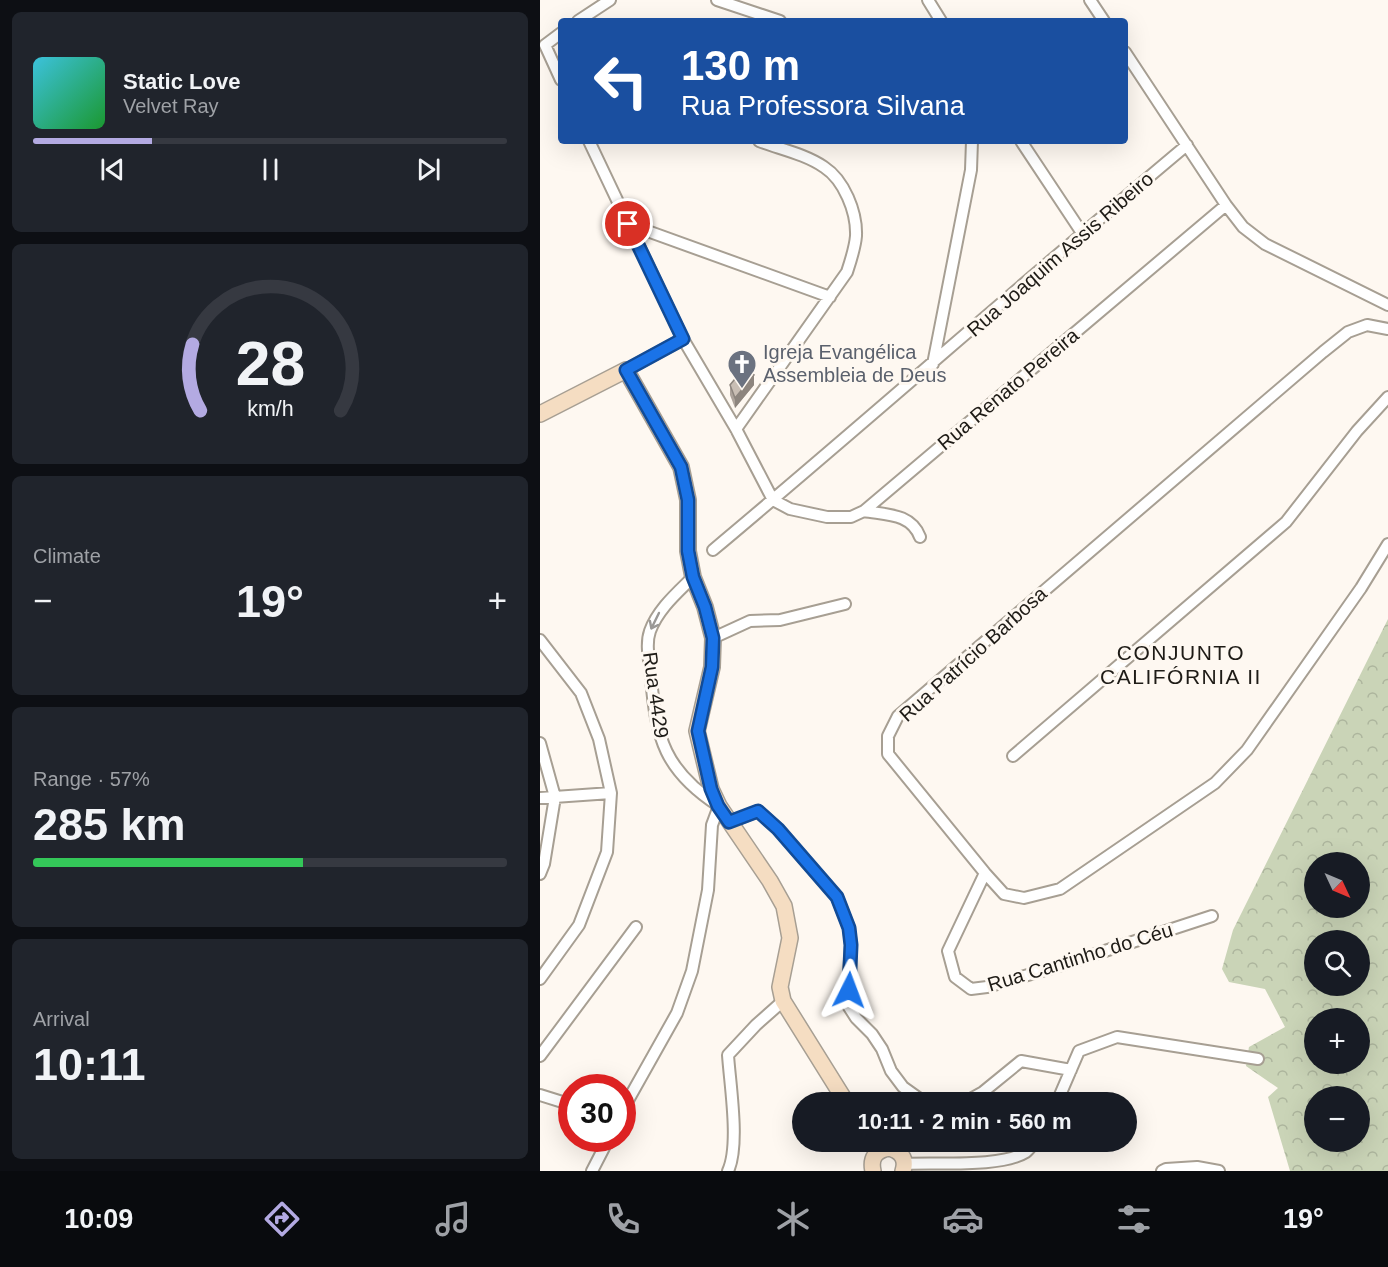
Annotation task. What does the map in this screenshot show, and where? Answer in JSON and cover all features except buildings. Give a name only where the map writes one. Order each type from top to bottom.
[{"type":"street","points":[[583,18],[610,0]]},
{"type":"street","points":[[717,0],[771,18]]},
{"type":"street","points":[[927,0],[939,18]]},
{"type":"street","points":[[1090,0],[1102,18]]},
{"type":"street","points":[[558,35],[546,43],[545,47],[558,67]]},
{"type":"street","points":[[1128,56],[1243,227],[1265,244],[1388,305]]},
{"type":"street","points":[[590,144],[683,339],[736,429],[772,500]]},
{"type":"street","points":[[736,429],[847,272],[854,253],[856,235],[851,206],[842,187],[826,168],[767,144]]},
{"type":"street","points":[[933,365],[971,170],[972,144]]},
{"type":"street","points":[[1023,144],[1082,233]]},
{"type":"street","name":"Rua Joaquim Assis Ribeiro","points":[[713,550],[933,365],[1082,233],[1188,145]]},
{"type":"street","name":"Rua Renato Pereira","points":[[772,500],[790,509],[826,517],[851,517],[864,511],[1226,205]]},
{"type":"street","points":[[628,224],[830,297]]},
{"type":"street","name":"Rua Patrício Barbosa","points":[[1388,329],[1367,325],[1348,332],[898,716],[888,736],[888,754],[984,873],[1004,894],[1024,898],[1060,889],[1215,783],[1247,750],[1361,588],[1388,544]]},
{"type":"street","points":[[540,414],[683,339]]},
{"type":"street","points":[[626,370],[681,467],[688,500],[688,551],[693,577],[705,607],[713,638],[712,667],[698,731],[711,789],[718,806],[770,881],[784,906],[790,938],[780,987],[783,1001],[840,1092]]},
{"type":"street","points":[[1013,756],[1286,522],[1357,431],[1388,397]]},
{"type":"street","points":[[864,511],[908,520],[916,526],[920,537]]},
{"type":"street","name":"Rua 4429","points":[[693,577],[660,610],[650,633],[648,648],[654,712],[663,748],[675,767],[699,793],[718,806]]},
{"type":"street","points":[[713,638],[750,621],[780,620],[844,604]]},
{"type":"street","points":[[540,640],[581,693],[599,739],[611,793],[607,852],[579,925],[540,979]]},
{"type":"street","points":[[540,743],[555,796],[544,864],[540,874]]},
{"type":"street","points":[[540,798],[611,793]]},
{"type":"street","points":[[636,1086],[677,1013],[692,971],[708,890],[712,825],[718,806]]},
{"type":"street","points":[[729,822],[758,811],[778,829],[837,897],[849,928],[851,945],[848,1004],[856,1018],[872,1034],[882,1049],[891,1071],[903,1087],[910,1092]]},
{"type":"street","name":"Rua Cantinho do Céu","points":[[984,873],[948,951],[955,977],[971,989],[987,987],[1051,968],[1212,915]]},
{"type":"street","points":[[540,1056],[636,927]]},
{"type":"street","points":[[728,1171],[732,1163],[733,1126],[728,1055],[756,1024],[783,1001]]},
{"type":"street","points":[[1061,1092],[1079,1051],[1117,1037],[1258,1059]]},
{"type":"street","points":[[983,1092],[1021,1061],[1071,1070]]},
{"type":"street","points":[[540,1095],[558,1101]]},
{"type":"street","points":[[592,1171],[602,1152]]},
{"type":"street","points":[[873,1171],[872,1162],[875,1152]]},
{"type":"street","points":[[898,1152],[904,1168],[981,1163],[1026,1152]]},
{"type":"street","points":[[1162,1171],[1197,1167],[1219,1171]]},
{"type":"green space","points":[[1388,619],[1388,1171],[1290,1171],[1268,1097],[1278,1088],[1246,1066],[1249,1047],[1285,1027],[1265,989],[1229,982],[1222,969],[1233,930]]},
{"type":"place","name":"Igreja Evangélica Assembleia de Deus","points":[[742,390]]},
{"type":"district","name":"CONJUNTO CALIFÓRNIA II","points":[[1181,665]]},
{"type":"route","points":[[628,224],[683,339],[626,370],[681,467],[688,500],[688,551],[693,577],[705,607],[713,638],[712,667],[698,731],[711,789],[718,806],[729,822],[758,811],[778,829],[837,897],[849,928],[851,945],[849,990]]}]
